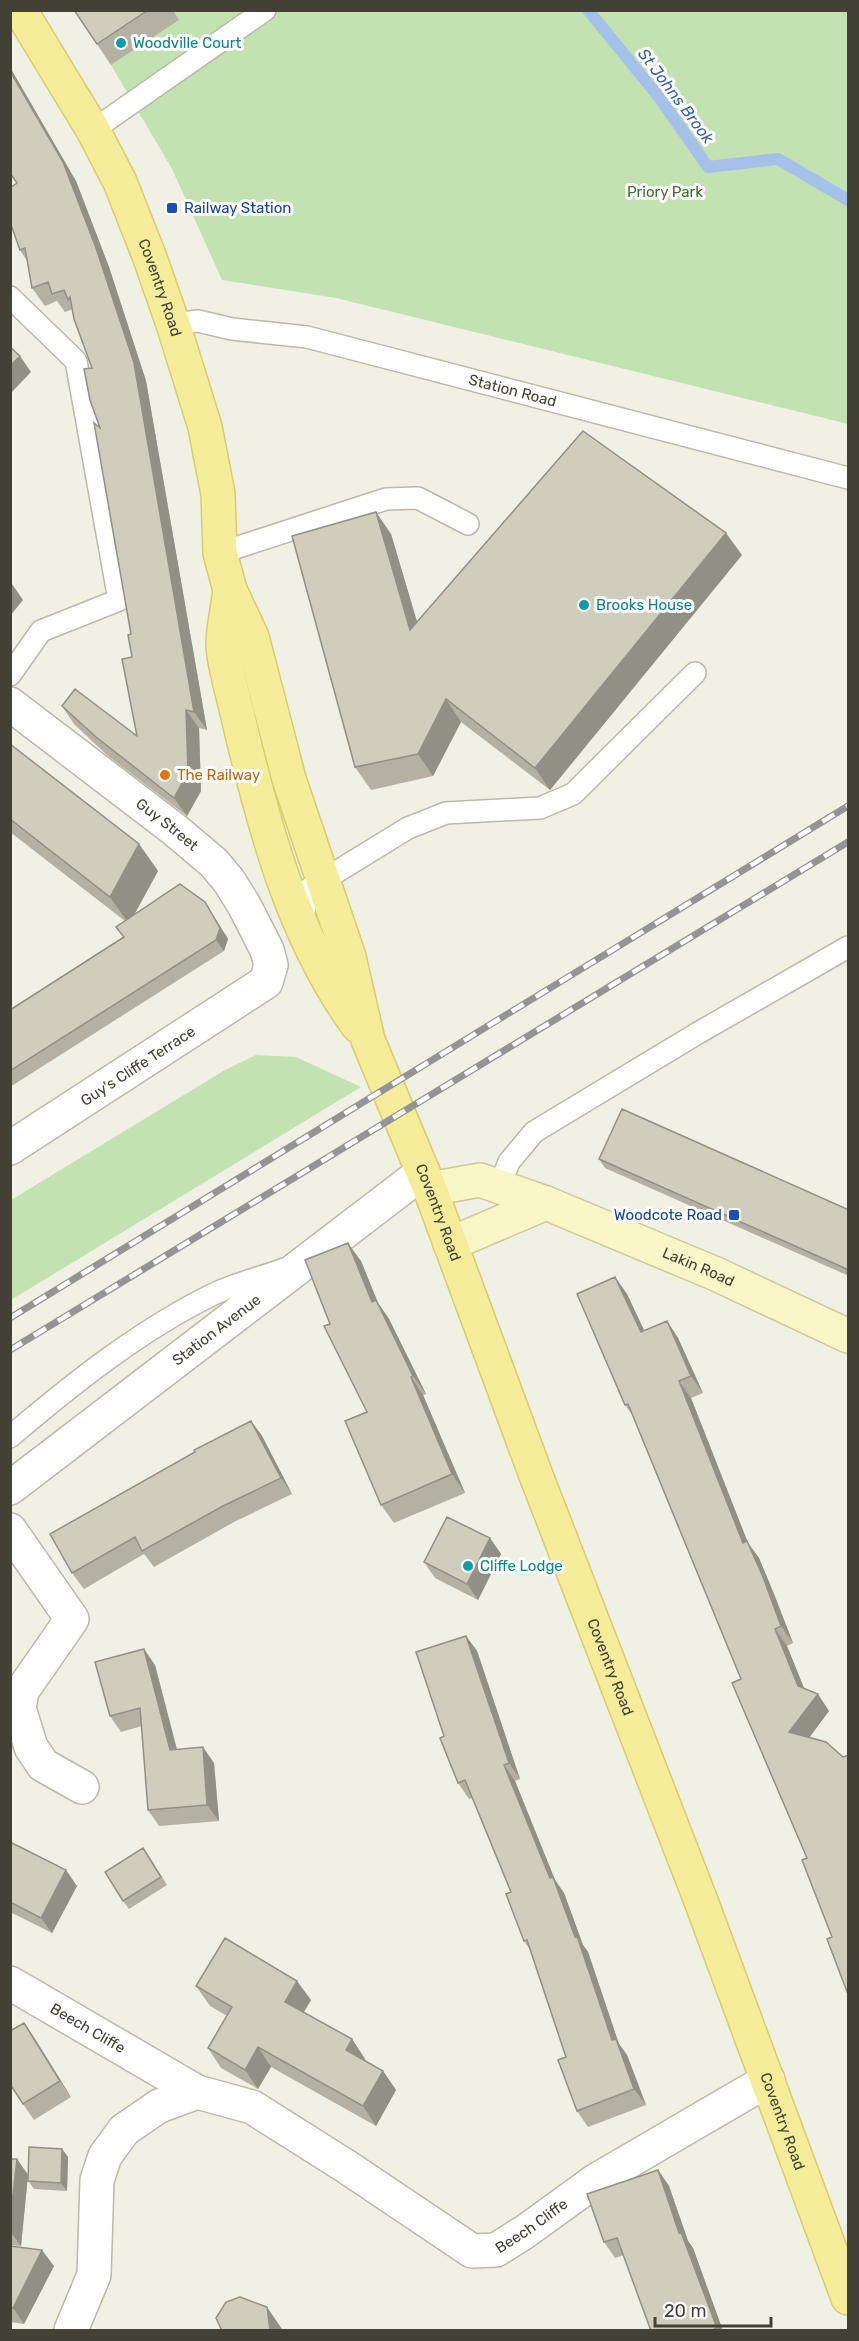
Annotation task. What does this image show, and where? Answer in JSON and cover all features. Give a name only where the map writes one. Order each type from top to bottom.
[{"type":"main road","name":"Coventry Road","points":[[20,10],[93,130],[120,182],[174,324],[205,427],[218,494],[220,553],[230,590],[252,637],[289,778],[349,957],[368,1040],[426,1181],[849,2298]]},
{"type":"main road","name":"Coventry Road","points":[[230,590],[223,646],[249,761],[274,855],[302,926],[336,997],[368,1040]]},
{"type":"street","name":"Guy Street","points":[[10,704],[214,862],[229,881],[262,939],[271,965],[266,982]]},
{"type":"street","name":"Guy's Cliffe Terrace","points":[[10,1148],[266,982]]},
{"type":"street","name":"Lakin Road","points":[[426,1181],[480,1180],[546,1203],[716,1274],[849,1336]]},
{"type":"street","name":"Station Avenue","points":[[10,1488],[307,1261],[426,1181]]},
{"type":"street","points":[[450,1244],[546,1203]]},
{"type":"street","points":[[10,1530],[72,1619],[22,1691],[19,1708],[23,1727],[30,1747],[44,1765],[82,1787]]},
{"type":"street","name":"Beech Cliffe","points":[[10,1983],[197,2092],[252,2107],[472,2251],[496,2250],[595,2181],[768,2080]]},
{"type":"street","points":[[71,2331],[94,2275],[97,2180],[105,2156],[124,2130],[159,2106],[197,2092]]},
{"type":"lane","points":[[93,130],[265,10]]},
{"type":"lane","points":[[10,297],[76,361],[119,600],[40,631],[10,675]]},
{"type":"lane","name":"Station Road","points":[[174,324],[198,321],[232,329],[307,337],[849,478]]},
{"type":"lane","points":[[220,553],[386,499],[418,498],[468,524]]},
{"type":"lane","points":[[302,926],[307,890],[408,828],[446,813],[540,808],[573,794],[695,673]]},
{"type":"lane","points":[[499,1187],[509,1162],[534,1132],[698,1033],[849,947]]},
{"type":"lane","points":[[10,1437],[103,1364],[163,1322],[219,1292],[307,1261]]},
{"type":"green space","name":"Priory Park","points":[[173,11],[848,11],[848,424],[336,298],[222,280],[172,169],[111,65],[179,20]]},
{"type":"green space","points":[[256,1055],[296,1057],[361,1087],[11,1300],[11,1200],[225,1070]]},
{"type":"building","points":[[74,10],[148,10],[97,44]]},
{"type":"building","points":[[10,71],[63,162],[96,248],[134,363],[194,712],[186,710],[188,772],[174,798],[96,737],[62,706],[75,689],[137,736],[122,659],[132,657],[128,635],[131,634],[94,423],[100,428],[90,400],[84,369],[92,368],[74,319],[70,297],[68,300],[64,290],[52,294],[48,282],[32,288],[25,248],[20,250],[10,222],[10,188],[17,183],[10,173]]},
{"type":"building","points":[[10,347],[20,356],[10,366]]},
{"type":"building","name":"Brooks House","points":[[583,431],[726,533],[535,768],[446,699],[418,754],[355,767],[292,536],[376,512],[410,630]]},
{"type":"building","points":[[10,744],[139,844],[110,897],[10,819]]},
{"type":"building","points":[[180,884],[205,902],[220,928],[216,940],[10,1071],[10,1010],[124,937],[116,927]]},
{"type":"building","points":[[622,1109],[849,1210],[849,1270],[599,1159]]},
{"type":"building","points":[[348,1243],[372,1302],[376,1300],[413,1376],[411,1377],[452,1474],[381,1505],[345,1421],[367,1412],[324,1326],[330,1324],[305,1260]]},
{"type":"building","points":[[615,1277],[641,1332],[667,1321],[691,1376],[679,1381],[743,1543],[747,1541],[763,1577],[781,1626],[775,1629],[798,1686],[818,1694],[789,1732],[826,1742],[843,1757],[849,1755],[849,1997],[827,1939],[832,1937],[802,1860],[807,1858],[732,1683],[741,1679],[628,1404],[625,1405],[577,1294]]},
{"type":"building","points":[[251,1421],[281,1478],[223,1506],[142,1551],[135,1537],[72,1573],[50,1534],[195,1452],[194,1450]]},
{"type":"building","points":[[447,1517],[490,1538],[467,1584],[424,1562]]},
{"type":"building","points":[[466,1636],[509,1763],[504,1765],[550,1878],[553,1877],[575,1937],[577,1936],[612,2040],[616,2039],[634,2089],[577,2111],[558,2060],[566,2057],[527,1940],[524,1941],[506,1894],[511,1892],[465,1780],[458,1783],[440,1738],[444,1736],[416,1652]]},
{"type":"building","points":[[144,1649],[170,1750],[203,1747],[207,1805],[148,1810],[140,1708],[110,1716],[95,1662]]},
{"type":"building","points":[[10,1842],[66,1870],[41,1918],[10,1902]]},
{"type":"building","points":[[143,1848],[161,1877],[123,1901],[105,1872]]},
{"type":"building","points":[[225,1938],[297,1981],[285,2002],[352,2039],[346,2050],[383,2071],[363,2106],[258,2047],[245,2070],[208,2048],[232,2007],[196,1986]]},
{"type":"building","points":[[24,2023],[60,2081],[23,2104],[10,2084],[10,2031]]},
{"type":"building","points":[[29,2147],[62,2149],[61,2183],[28,2181]]},
{"type":"building","points":[[10,2159],[17,2159],[10,2221]]},
{"type":"building","points":[[658,2170],[679,2233],[681,2232],[717,2328],[714,2329],[715,2331],[651,2331],[617,2238],[604,2242],[587,2194]]},
{"type":"building","points":[[10,2246],[42,2250],[13,2308],[10,2308]]},
{"type":"building","points":[[240,2297],[267,2307],[270,2331],[222,2331],[216,2318],[226,2302]]},
{"type":"waterway","name":"St Johns Brook","points":[[588,10],[659,97],[708,167],[778,159],[848,200]]},
{"type":"railway","points":[[10,1318],[848,806]]},
{"type":"railway","points":[[10,1350],[848,842]]},
{"type":"place","name":"Woodville Court","points":[[121,43]]},
{"type":"place","name":"Railway Station","points":[[172,208]]},
{"type":"place","name":"Brooks House","points":[[584,605]]},
{"type":"place","name":"The Railway","points":[[165,775]]},
{"type":"place","name":"Woodcote Road","points":[[734,1215]]},
{"type":"place","name":"Cliffe Lodge","points":[[468,1566]]}]
